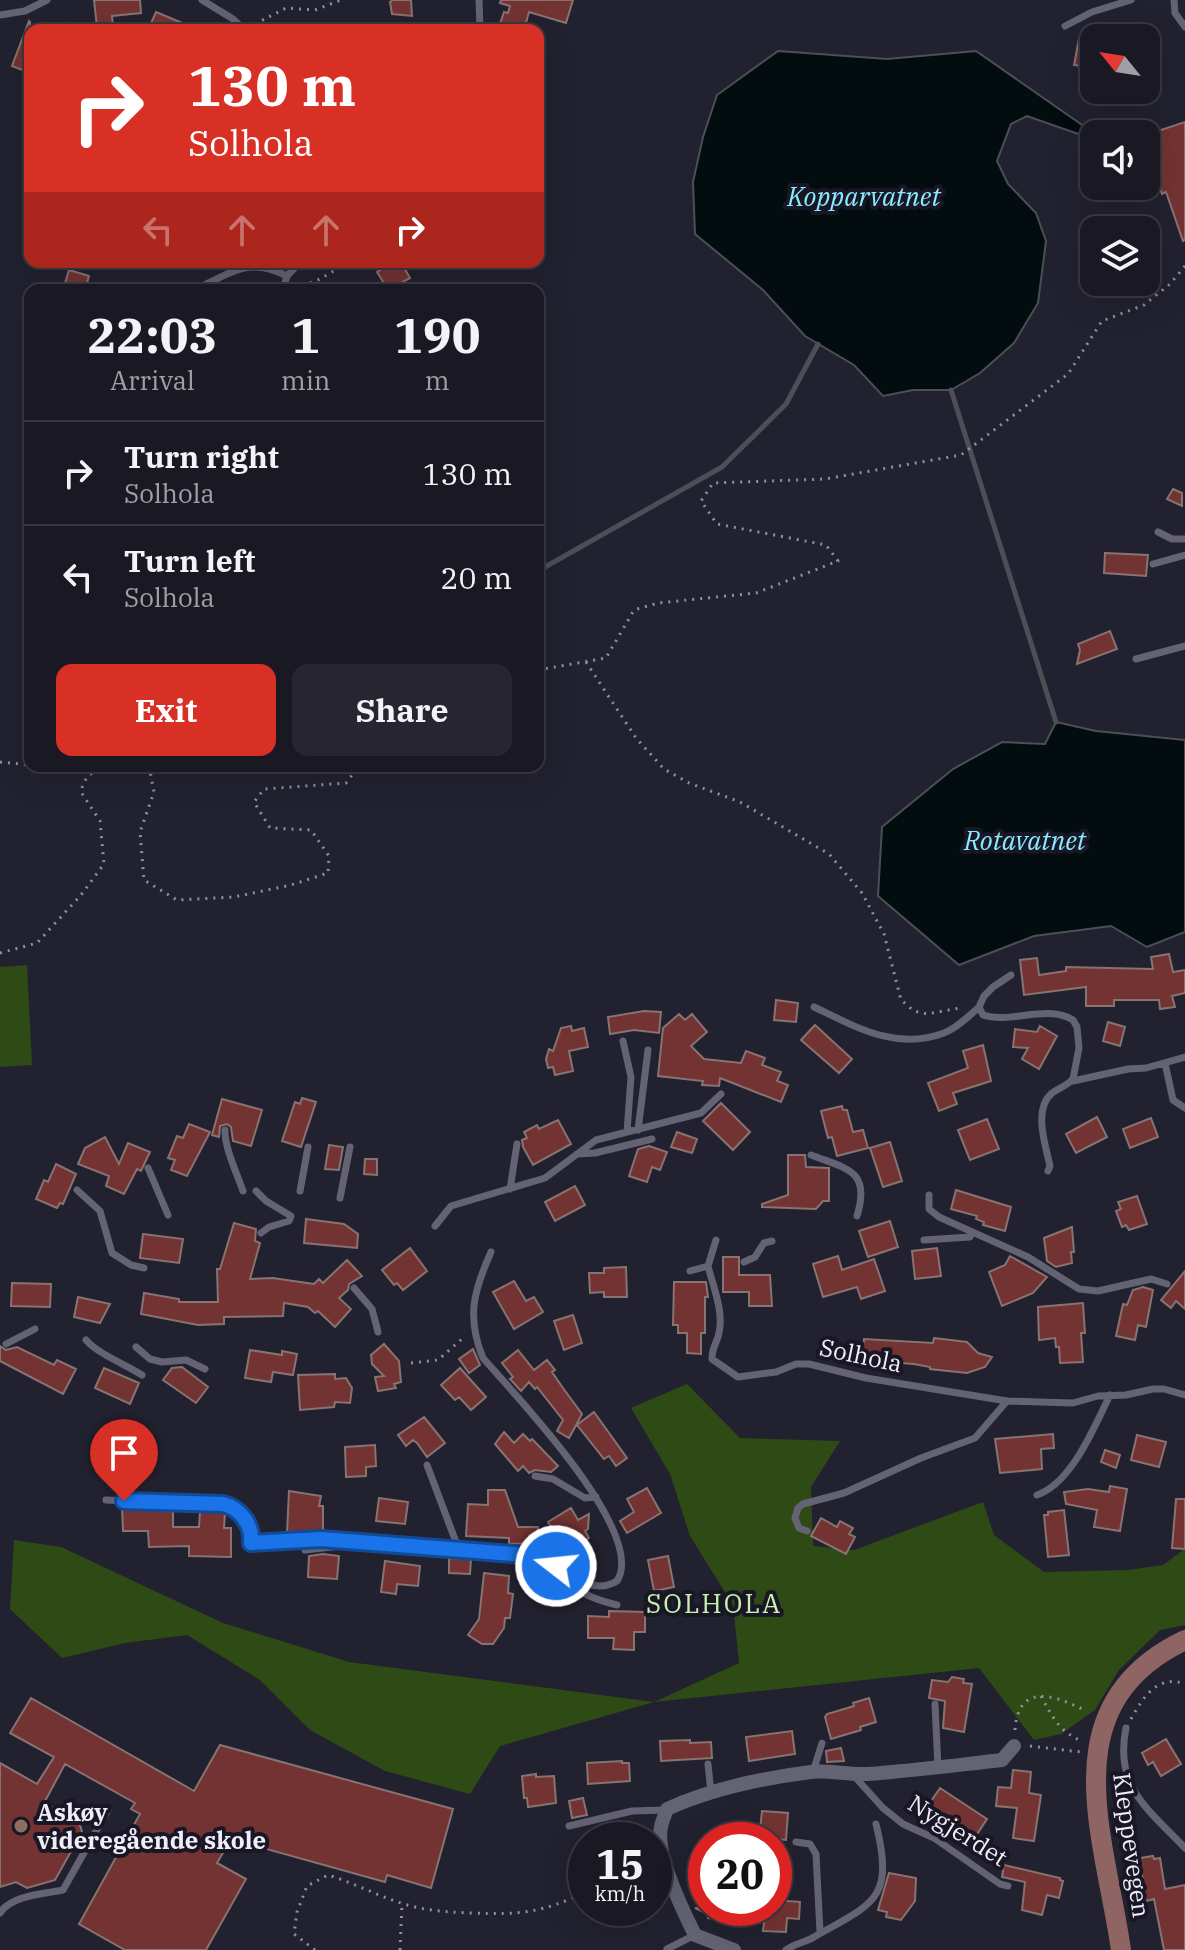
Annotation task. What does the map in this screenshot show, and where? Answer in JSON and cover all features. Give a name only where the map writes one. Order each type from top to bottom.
[{"type":"main road","name":"Kleppevegen","points":[[1121,1950],[1095,1800],[1096,1751],[1102,1727],[1126,1684],[1162,1651],[1185,1640]]},
{"type":"street","name":"Nygjerdet","points":[[667,1809],[697,1796],[813,1772],[854,1775],[1002,1760],[1014,1746]]},
{"type":"street","points":[[667,1809],[660,1828],[665,1860],[673,1887],[695,1935],[734,1950]]},
{"type":"lane","points":[[0,15],[25,11],[47,0]]},
{"type":"lane","points":[[202,0],[238,24]]},
{"type":"lane","points":[[479,0],[480,24]]},
{"type":"lane","points":[[1065,26],[1092,12],[1131,0]]},
{"type":"lane","points":[[1174,0],[1175,13],[1185,27]]},
{"type":"lane","points":[[204,284],[225,273],[245,268]]},
{"type":"lane","points":[[268,268],[287,276]]},
{"type":"lane","points":[[285,284],[294,268]]},
{"type":"lane","points":[[1158,532],[1172,539],[1185,539]]},
{"type":"lane","points":[[1153,564],[1185,555]]},
{"type":"lane","points":[[1136,659],[1185,646]]},
{"type":"lane","points":[[814,1007],[867,1032],[894,1040],[916,1039],[945,1033],[979,1007],[993,987],[1011,975]]},
{"type":"lane","points":[[979,1007],[988,1017],[1060,1015],[1073,1020],[1079,1034],[1079,1048],[1071,1082]]},
{"type":"lane","points":[[623,1041],[631,1077],[627,1132]]},
{"type":"lane","points":[[638,1130],[648,1050]]},
{"type":"lane","points":[[1048,1171],[1050,1166],[1043,1127],[1044,1104],[1051,1094],[1071,1082],[1092,1075],[1185,1057]]},
{"type":"lane","points":[[1165,1063],[1173,1100],[1185,1108]]},
{"type":"lane","points":[[435,1226],[451,1206],[545,1178],[596,1140],[701,1113],[721,1094]]},
{"type":"lane","points":[[225,1130],[224,1143],[231,1153],[243,1191]]},
{"type":"lane","points":[[575,1154],[595,1153],[652,1139]]},
{"type":"lane","points":[[510,1189],[517,1144]]},
{"type":"lane","points":[[300,1191],[308,1147]]},
{"type":"lane","points":[[340,1198],[350,1147]]},
{"type":"lane","points":[[811,1155],[850,1171],[857,1178],[862,1185],[863,1198],[857,1216]]},
{"type":"lane","points":[[148,1168],[167,1212]]},
{"type":"lane","points":[[77,1190],[100,1211],[112,1253],[131,1265],[144,1268]]},
{"type":"lane","points":[[256,1191],[291,1216],[289,1221],[261,1233]]},
{"type":"lane","points":[[929,1195],[928,1203],[933,1213],[1028,1257],[1065,1282],[1091,1292],[1151,1279],[1167,1284]]},
{"type":"lane","points":[[924,1240],[970,1237],[972,1233]]},
{"type":"lane","points":[[690,1271],[708,1266],[716,1240]]},
{"type":"lane","points":[[744,1262],[755,1257],[764,1243],[772,1241]]},
{"type":"lane","points":[[106,1500],[231,1506],[250,1525],[251,1543],[321,1539],[538,1556],[586,1584],[600,1587],[611,1585],[620,1576],[622,1567],[620,1542],[596,1497],[564,1452],[483,1358],[473,1331],[475,1292],[491,1252]]},
{"type":"lane","name":"Solhola","points":[[708,1266],[718,1303],[719,1333],[712,1347],[712,1359],[738,1377],[809,1364],[878,1381],[1007,1401],[1058,1404],[1153,1389],[1185,1395]]},
{"type":"lane","points":[[354,1288],[372,1309],[378,1332]]},
{"type":"lane","points":[[6,1344],[35,1329]]},
{"type":"lane","points":[[86,1340],[95,1350],[142,1375]]},
{"type":"lane","points":[[136,1347],[150,1359],[162,1362],[186,1360],[205,1369]]},
{"type":"lane","points":[[1037,1495],[1057,1484],[1080,1452],[1110,1395]]},
{"type":"lane","points":[[807,1531],[799,1528],[795,1518],[803,1504],[844,1493],[921,1458],[975,1438],[1007,1401]]},
{"type":"lane","points":[[427,1465],[459,1550]]},
{"type":"lane","points":[[535,1476],[553,1479],[585,1498],[596,1497]]},
{"type":"lane","points":[[305,1550],[368,1542]]},
{"type":"lane","points":[[556,1566],[571,1585],[588,1598],[617,1605]]},
{"type":"lane","points":[[935,1704],[938,1768]]},
{"type":"lane","points":[[1126,1728],[1122,1755],[1127,1781],[1147,1809],[1185,1848]]},
{"type":"lane","points":[[813,1772],[822,1743]]},
{"type":"lane","points":[[708,1764],[711,1793]]},
{"type":"lane","name":"Nygjerdet","points":[[854,1775],[883,1808],[903,1824],[934,1838],[1000,1884],[1008,1886]]},
{"type":"lane","name":"Nygjerdet","points":[[586,1822],[632,1811],[667,1809]]},
{"type":"lane","points":[[1,1908],[17,1900],[63,1890],[108,1810]]},
{"type":"lane","name":"Nygjerdet","points":[[786,1950],[852,1916],[874,1900],[882,1873],[881,1845],[876,1824]]},
{"type":"lane","points":[[796,1842],[810,1844],[816,1854],[820,1932]]},
{"type":"lane","points":[[667,1949],[695,1935]]},
{"type":"path","points":[[256,24],[286,8],[315,10],[341,0]]},
{"type":"path","points":[[544,669],[606,658],[634,610],[658,603],[756,593],[838,561],[826,545],[717,524],[701,501],[713,483],[825,479],[961,455],[1068,374],[1102,321],[1144,305],[1170,284],[1185,266]]},
{"type":"path","points":[[308,284],[339,268]]},
{"type":"path","points":[[586,662],[636,738],[664,769],[689,783],[740,802],[829,854],[862,893],[884,934],[894,979],[901,1000],[907,1006],[927,1014],[967,1006],[979,1007]]},
{"type":"path","points":[[0,762],[24,764]]},
{"type":"path","points":[[0,953],[37,943],[81,895],[104,864],[100,821],[81,792],[84,780],[92,772]]},
{"type":"path","points":[[150,772],[154,792],[140,832],[144,880],[177,900],[234,897],[291,885],[328,873],[329,856],[311,830],[270,828],[254,802],[264,789],[346,783],[354,772]]},
{"type":"path","points":[[411,1363],[438,1360],[473,1331]]},
{"type":"path","points":[[1126,1728],[1154,1687],[1170,1681],[1185,1684]]},
{"type":"path","points":[[1041,1696],[1056,1724],[1067,1735],[1082,1741]]},
{"type":"path","points":[[1081,1752],[1014,1746],[1018,1710],[1024,1701],[1041,1696],[1066,1701],[1082,1709]]},
{"type":"path","points":[[315,1950],[294,1934],[297,1912],[307,1886],[328,1875],[425,1910],[488,1915],[530,1913],[568,1901]]},
{"type":"path","points":[[400,1950],[402,1904]]},
{"type":"green space","points":[[27,965],[32,1065],[0,1067],[0,967]]},
{"type":"green space","points":[[687,1384],[740,1438],[840,1441],[811,1487],[813,1546],[854,1550],[983,1502],[994,1535],[1044,1572],[1128,1570],[1163,1565],[1185,1549],[1185,1625],[1160,1630],[1119,1670],[1095,1710],[1061,1734],[1034,1740],[979,1668],[654,1702],[739,1663],[733,1605],[690,1536],[670,1474],[631,1408]]},
{"type":"green space","points":[[14,1540],[61,1547],[223,1623],[349,1662],[654,1702],[500,1746],[470,1794],[385,1771],[310,1730],[260,1680],[187,1635],[125,1643],[62,1658],[10,1609]]},
{"type":"water","name":"Kopparvatnet","points":[[778,51],[887,59],[976,51],[1080,124],[1080,135],[1027,116],[1011,124],[997,161],[1008,184],[1036,213],[1046,241],[1038,303],[1014,343],[980,373],[951,390],[913,390],[883,396],[854,365],[805,336],[763,290],[695,234],[693,182],[717,95]]},
{"type":"water","name":"Rotavatnet","points":[[1056,722],[1096,731],[1185,740],[1185,932],[1147,947],[1111,926],[1034,936],[959,965],[878,896],[882,827],[953,769],[1002,742],[1045,744]]},
{"type":"building","points":[[94,0],[140,0],[141,13],[112,16],[113,24],[97,24]]},
{"type":"building","points":[[411,0],[412,16],[392,14],[390,2]]},
{"type":"building","points":[[501,0],[573,0],[566,23],[529,12],[526,24],[500,24],[510,6],[500,3]]},
{"type":"building","points":[[156,12],[185,24],[151,24]]},
{"type":"building","points":[[24,34],[24,71],[12,66]]},
{"type":"building","points":[[1079,39],[1080,39],[1080,66],[1074,65]]},
{"type":"building","points":[[1185,122],[1183,241],[1166,192],[1162,194],[1160,188],[1160,130]]},
{"type":"building","points":[[383,268],[404,268],[410,278],[399,284],[384,284],[377,272]]},
{"type":"building","points":[[69,270],[89,276],[87,284],[65,284]]},
{"type":"building","points":[[1173,489],[1182,493],[1182,506],[1167,499]]},
{"type":"building","points":[[1105,553],[1148,555],[1146,576],[1104,573]]},
{"type":"building","points":[[1110,631],[1117,649],[1077,664],[1078,644]]},
{"type":"building","points":[[1169,954],[1173,972],[1185,970],[1185,993],[1172,996],[1175,1007],[1160,1009],[1159,1000],[1114,1000],[1114,1006],[1086,1006],[1086,987],[1024,995],[1020,960],[1037,958],[1039,975],[1066,971],[1066,967],[1153,969],[1151,957]]},
{"type":"building","points":[[776,1000],[798,1003],[796,1022],[774,1020]]},
{"type":"building","points":[[644,1011],[661,1012],[659,1033],[634,1030],[610,1034],[608,1017]]},
{"type":"building","points":[[679,1014],[685,1020],[692,1014],[707,1032],[691,1046],[704,1059],[741,1063],[746,1051],[765,1058],[762,1065],[781,1072],[777,1081],[788,1085],[781,1102],[720,1078],[719,1086],[658,1076],[663,1028]]},
{"type":"building","points":[[1108,1022],[1125,1027],[1120,1046],[1103,1041]]},
{"type":"building","points":[[815,1025],[852,1059],[839,1073],[801,1040]]},
{"type":"building","points":[[571,1026],[572,1031],[584,1028],[588,1047],[569,1051],[573,1071],[555,1075],[553,1067],[548,1068],[546,1059],[549,1049],[553,1051],[561,1028]]},
{"type":"building","points":[[1040,1026],[1057,1036],[1039,1069],[1022,1059],[1028,1048],[1013,1047],[1015,1029],[1037,1032]]},
{"type":"building","points":[[983,1045],[991,1081],[953,1093],[957,1104],[939,1111],[928,1083],[968,1068],[963,1051]]},
{"type":"building","points":[[302,1098],[316,1102],[301,1147],[282,1141],[295,1102],[300,1104]]},
{"type":"building","points":[[222,1099],[262,1110],[251,1146],[233,1141],[231,1127],[227,1124],[220,1126],[219,1137],[212,1135]]},
{"type":"building","points":[[721,1103],[750,1132],[733,1150],[703,1121]]},
{"type":"building","points":[[842,1106],[843,1110],[847,1110],[853,1132],[863,1130],[868,1148],[837,1156],[832,1137],[828,1138],[821,1111]]},
{"type":"building","points":[[1097,1117],[1107,1137],[1076,1153],[1066,1134]]},
{"type":"building","points":[[1151,1118],[1158,1137],[1130,1148],[1123,1129]]},
{"type":"building","points":[[987,1119],[999,1149],[970,1160],[958,1130]]},
{"type":"building","points":[[558,1120],[571,1144],[533,1165],[523,1147],[522,1140],[527,1138],[524,1132]]},
{"type":"building","points":[[189,1124],[210,1132],[187,1176],[171,1170],[175,1160],[168,1158],[177,1136],[183,1138]]},
{"type":"building","points":[[677,1132],[697,1139],[692,1153],[671,1147]]},
{"type":"building","points":[[105,1137],[119,1164],[128,1143],[150,1152],[124,1194],[106,1186],[109,1176],[78,1164],[85,1148]]},
{"type":"building","points":[[890,1142],[902,1181],[883,1187],[870,1148]]},
{"type":"building","points":[[329,1145],[343,1147],[339,1170],[325,1169]]},
{"type":"building","points":[[649,1146],[667,1152],[660,1170],[652,1167],[647,1182],[629,1176],[638,1149]]},
{"type":"building","points":[[788,1155],[805,1155],[806,1167],[829,1168],[829,1201],[823,1201],[816,1209],[762,1207],[762,1204],[788,1195]]},
{"type":"building","points":[[365,1159],[377,1159],[377,1175],[364,1174]]},
{"type":"building","points":[[56,1164],[76,1174],[63,1204],[60,1203],[57,1208],[36,1199],[44,1180],[48,1182]]},
{"type":"building","points":[[575,1186],[585,1205],[555,1221],[545,1202]]},
{"type":"building","points":[[956,1190],[1011,1207],[1005,1231],[983,1225],[984,1222],[976,1219],[977,1216],[951,1209]]},
{"type":"building","points":[[1137,1196],[1147,1224],[1129,1230],[1126,1225],[1122,1227],[1116,1211],[1121,1209],[1118,1202]]},
{"type":"building","points":[[306,1219],[344,1224],[358,1234],[357,1248],[304,1243]]},
{"type":"building","points":[[890,1221],[898,1247],[868,1257],[859,1231]]},
{"type":"building","points":[[234,1223],[256,1229],[255,1241],[260,1243],[250,1279],[273,1278],[314,1284],[319,1279],[323,1283],[347,1260],[362,1276],[349,1284],[348,1290],[339,1298],[351,1309],[335,1327],[318,1311],[315,1313],[308,1307],[284,1303],[283,1316],[224,1317],[224,1324],[198,1325],[141,1314],[144,1293],[179,1299],[179,1302],[218,1302],[217,1269],[220,1269]]},
{"type":"building","points":[[1072,1227],[1072,1263],[1056,1267],[1047,1261],[1044,1238]]},
{"type":"building","points":[[143,1234],[183,1239],[179,1263],[140,1258]]},
{"type":"building","points":[[410,1248],[427,1271],[403,1290],[397,1283],[394,1285],[382,1270]]},
{"type":"building","points":[[937,1248],[941,1276],[915,1279],[912,1251]]},
{"type":"building","points":[[838,1256],[842,1270],[874,1259],[885,1291],[861,1299],[857,1287],[823,1297],[813,1264]]},
{"type":"building","points":[[1010,1256],[1047,1277],[1033,1293],[1002,1306],[989,1272],[1005,1265]]},
{"type":"building","points":[[723,1257],[739,1257],[739,1275],[770,1275],[772,1306],[749,1306],[749,1292],[723,1292]]},
{"type":"building","points":[[626,1267],[627,1297],[604,1297],[604,1292],[590,1293],[589,1273],[604,1273],[604,1268]]},
{"type":"building","points":[[1185,1271],[1185,1309],[1176,1301],[1171,1308],[1161,1300]]},
{"type":"building","points":[[514,1281],[526,1301],[534,1297],[543,1312],[514,1329],[493,1292]]},
{"type":"building","points":[[674,1282],[706,1282],[708,1297],[705,1297],[705,1333],[701,1333],[701,1354],[687,1353],[687,1333],[678,1333],[678,1325],[673,1325]]},
{"type":"building","points":[[12,1283],[51,1284],[50,1307],[11,1306]]},
{"type":"building","points":[[1143,1287],[1153,1290],[1146,1327],[1138,1325],[1135,1340],[1116,1336],[1123,1304],[1127,1305],[1133,1290]]},
{"type":"building","points":[[78,1297],[110,1304],[100,1323],[74,1317]]},
{"type":"building","points":[[1083,1303],[1083,1362],[1060,1363],[1055,1338],[1039,1340],[1038,1307]]},
{"type":"building","points":[[573,1315],[582,1343],[564,1350],[554,1321]]},
{"type":"building","points":[[934,1338],[967,1342],[978,1353],[992,1357],[985,1367],[967,1373],[914,1364],[862,1360],[864,1339],[933,1343]]},
{"type":"building","points":[[384,1344],[399,1361],[401,1382],[394,1384],[396,1388],[378,1391],[375,1377],[384,1376],[372,1364],[371,1355]]},
{"type":"building","points":[[0,1346],[6,1350],[17,1347],[54,1365],[57,1360],[76,1369],[63,1394],[0,1361]]},
{"type":"building","points":[[473,1349],[480,1365],[469,1373],[459,1359]]},
{"type":"building","points":[[250,1350],[297,1354],[293,1375],[273,1372],[271,1382],[245,1378]]},
{"type":"building","points":[[518,1350],[534,1370],[547,1360],[582,1414],[569,1438],[557,1431],[563,1420],[537,1387],[535,1389],[529,1382],[521,1391],[510,1379],[513,1377],[502,1363]]},
{"type":"building","points":[[182,1367],[208,1387],[196,1403],[163,1380],[172,1368]]},
{"type":"building","points":[[104,1368],[139,1383],[130,1404],[95,1388]]},
{"type":"building","points":[[460,1368],[486,1397],[471,1410],[459,1397],[455,1400],[441,1385]]},
{"type":"building","points":[[335,1374],[335,1379],[346,1378],[352,1388],[350,1403],[335,1402],[334,1407],[300,1410],[298,1375]]},
{"type":"building","points":[[594,1412],[627,1458],[616,1466],[609,1456],[604,1459],[577,1425]]},
{"type":"building","points":[[424,1417],[445,1443],[427,1457],[417,1443],[413,1440],[406,1446],[398,1435]]},
{"type":"building","points":[[504,1432],[514,1443],[523,1434],[530,1441],[532,1439],[558,1466],[551,1472],[535,1470],[529,1473],[523,1466],[518,1471],[495,1444]]},
{"type":"building","points":[[1053,1434],[1054,1448],[1041,1449],[1042,1469],[1000,1473],[995,1439]]},
{"type":"building","points":[[1137,1435],[1166,1442],[1159,1467],[1131,1460]]},
{"type":"building","points":[[375,1445],[376,1466],[366,1467],[366,1476],[346,1477],[345,1447]]},
{"type":"building","points":[[1105,1450],[1120,1455],[1116,1468],[1101,1462]]},
{"type":"building","points":[[1110,1486],[1127,1489],[1120,1531],[1094,1527],[1097,1510],[1066,1504],[1064,1492],[1088,1489],[1109,1492]]},
{"type":"building","points":[[647,1488],[661,1513],[627,1533],[620,1521],[634,1512],[627,1499]]},
{"type":"building","points":[[488,1490],[505,1490],[518,1527],[538,1527],[538,1543],[509,1544],[509,1538],[466,1536],[468,1504],[488,1505]]},
{"type":"building","points":[[289,1491],[321,1496],[319,1506],[323,1506],[323,1533],[287,1533]]},
{"type":"building","points":[[379,1498],[408,1502],[405,1524],[376,1521]]},
{"type":"building","points":[[1176,1499],[1185,1499],[1185,1549],[1172,1548]]},
{"type":"building","points":[[122,1507],[173,1510],[173,1527],[199,1527],[200,1511],[225,1512],[224,1528],[231,1528],[231,1557],[189,1556],[189,1546],[149,1547],[148,1531],[123,1531]]},
{"type":"building","points":[[571,1508],[578,1520],[589,1514],[588,1529],[585,1531],[589,1538],[570,1550],[562,1536],[558,1539],[548,1522]]},
{"type":"building","points":[[1064,1510],[1069,1555],[1048,1557],[1044,1515]]},
{"type":"building","points":[[821,1518],[837,1527],[840,1521],[853,1528],[849,1534],[855,1537],[846,1554],[811,1536]]},
{"type":"building","points":[[309,1556],[339,1556],[337,1579],[308,1577]]},
{"type":"building","points":[[668,1556],[674,1587],[654,1591],[648,1560]]},
{"type":"building","points":[[449,1558],[471,1559],[470,1574],[449,1573]]},
{"type":"building","points":[[385,1561],[420,1566],[418,1586],[397,1584],[396,1594],[381,1592]]},
{"type":"building","points":[[484,1573],[509,1576],[508,1593],[513,1594],[510,1618],[505,1618],[504,1628],[493,1644],[482,1644],[468,1635],[479,1619]]},
{"type":"building","points":[[609,1611],[645,1612],[645,1632],[634,1632],[634,1650],[613,1649],[614,1638],[588,1638],[588,1616],[609,1617]]},
{"type":"building","points":[[952,1677],[972,1684],[964,1732],[943,1728],[945,1701],[929,1698],[932,1680],[948,1682]]},
{"type":"building","points":[[31,1698],[194,1791],[220,1745],[453,1809],[431,1888],[387,1875],[385,1882],[231,1839],[217,1863],[246,1879],[206,1950],[125,1950],[79,1924],[140,1814],[131,1809],[135,1803],[65,1764],[44,1803],[79,1822],[82,1832],[55,1880],[27,1888],[16,1882],[0,1887],[0,1763],[37,1784],[54,1757],[10,1733]]},
{"type":"building","points":[[869,1698],[876,1722],[831,1739],[825,1717],[827,1714]]},
{"type":"building","points":[[792,1731],[795,1754],[749,1761],[746,1737]]},
{"type":"building","points":[[1166,1739],[1181,1764],[1161,1776],[1153,1762],[1148,1765],[1142,1753]]},
{"type":"building","points":[[690,1740],[690,1743],[711,1742],[712,1758],[661,1761],[660,1741]]},
{"type":"building","points":[[841,1748],[844,1761],[827,1762],[826,1751]]},
{"type":"building","points":[[587,1763],[629,1763],[630,1781],[588,1784]]},
{"type":"building","points":[[1013,1770],[1031,1772],[1029,1793],[1041,1795],[1034,1841],[1013,1838],[1017,1808],[996,1806],[998,1787],[1011,1788]]},
{"type":"building","points":[[536,1774],[536,1777],[554,1776],[556,1803],[528,1807],[522,1776]]},
{"type":"building","points":[[940,1788],[987,1819],[972,1842],[968,1840],[966,1843],[922,1814]]},
{"type":"building","points":[[583,1798],[587,1815],[572,1818],[569,1801]]},
{"type":"building","points":[[762,1811],[788,1813],[787,1822],[761,1822]]},
{"type":"building","points":[[1153,1856],[1154,1859],[1160,1858],[1165,1889],[1185,1885],[1185,1950],[1164,1950],[1154,1899],[1146,1901],[1140,1861],[1141,1858]]},
{"type":"building","points":[[1004,1865],[1060,1878],[1063,1881],[1059,1898],[1047,1895],[1042,1915],[1022,1910],[1025,1882],[1002,1877]]},
{"type":"building","points":[[889,1873],[916,1878],[915,1901],[901,1920],[886,1917],[887,1912],[878,1910]]},
{"type":"building","points":[[792,1901],[800,1902],[799,1919],[792,1918]]},
{"type":"building","points":[[764,1926],[786,1926],[786,1932],[763,1931]]},
{"type":"waterway","points":[[544,568],[722,467],[786,404],[818,344]]},
{"type":"waterway","points":[[951,390],[1056,722]]},
{"type":"place","name":"Askøy videregående skole","points":[[21,1826]]},
{"type":"district","name":"SOLHOLA","points":[[714,1603]]},
{"type":"route","points":[[124,1501],[231,1506],[250,1525],[251,1543],[321,1539],[404,1544],[538,1556],[556,1566]]}]
